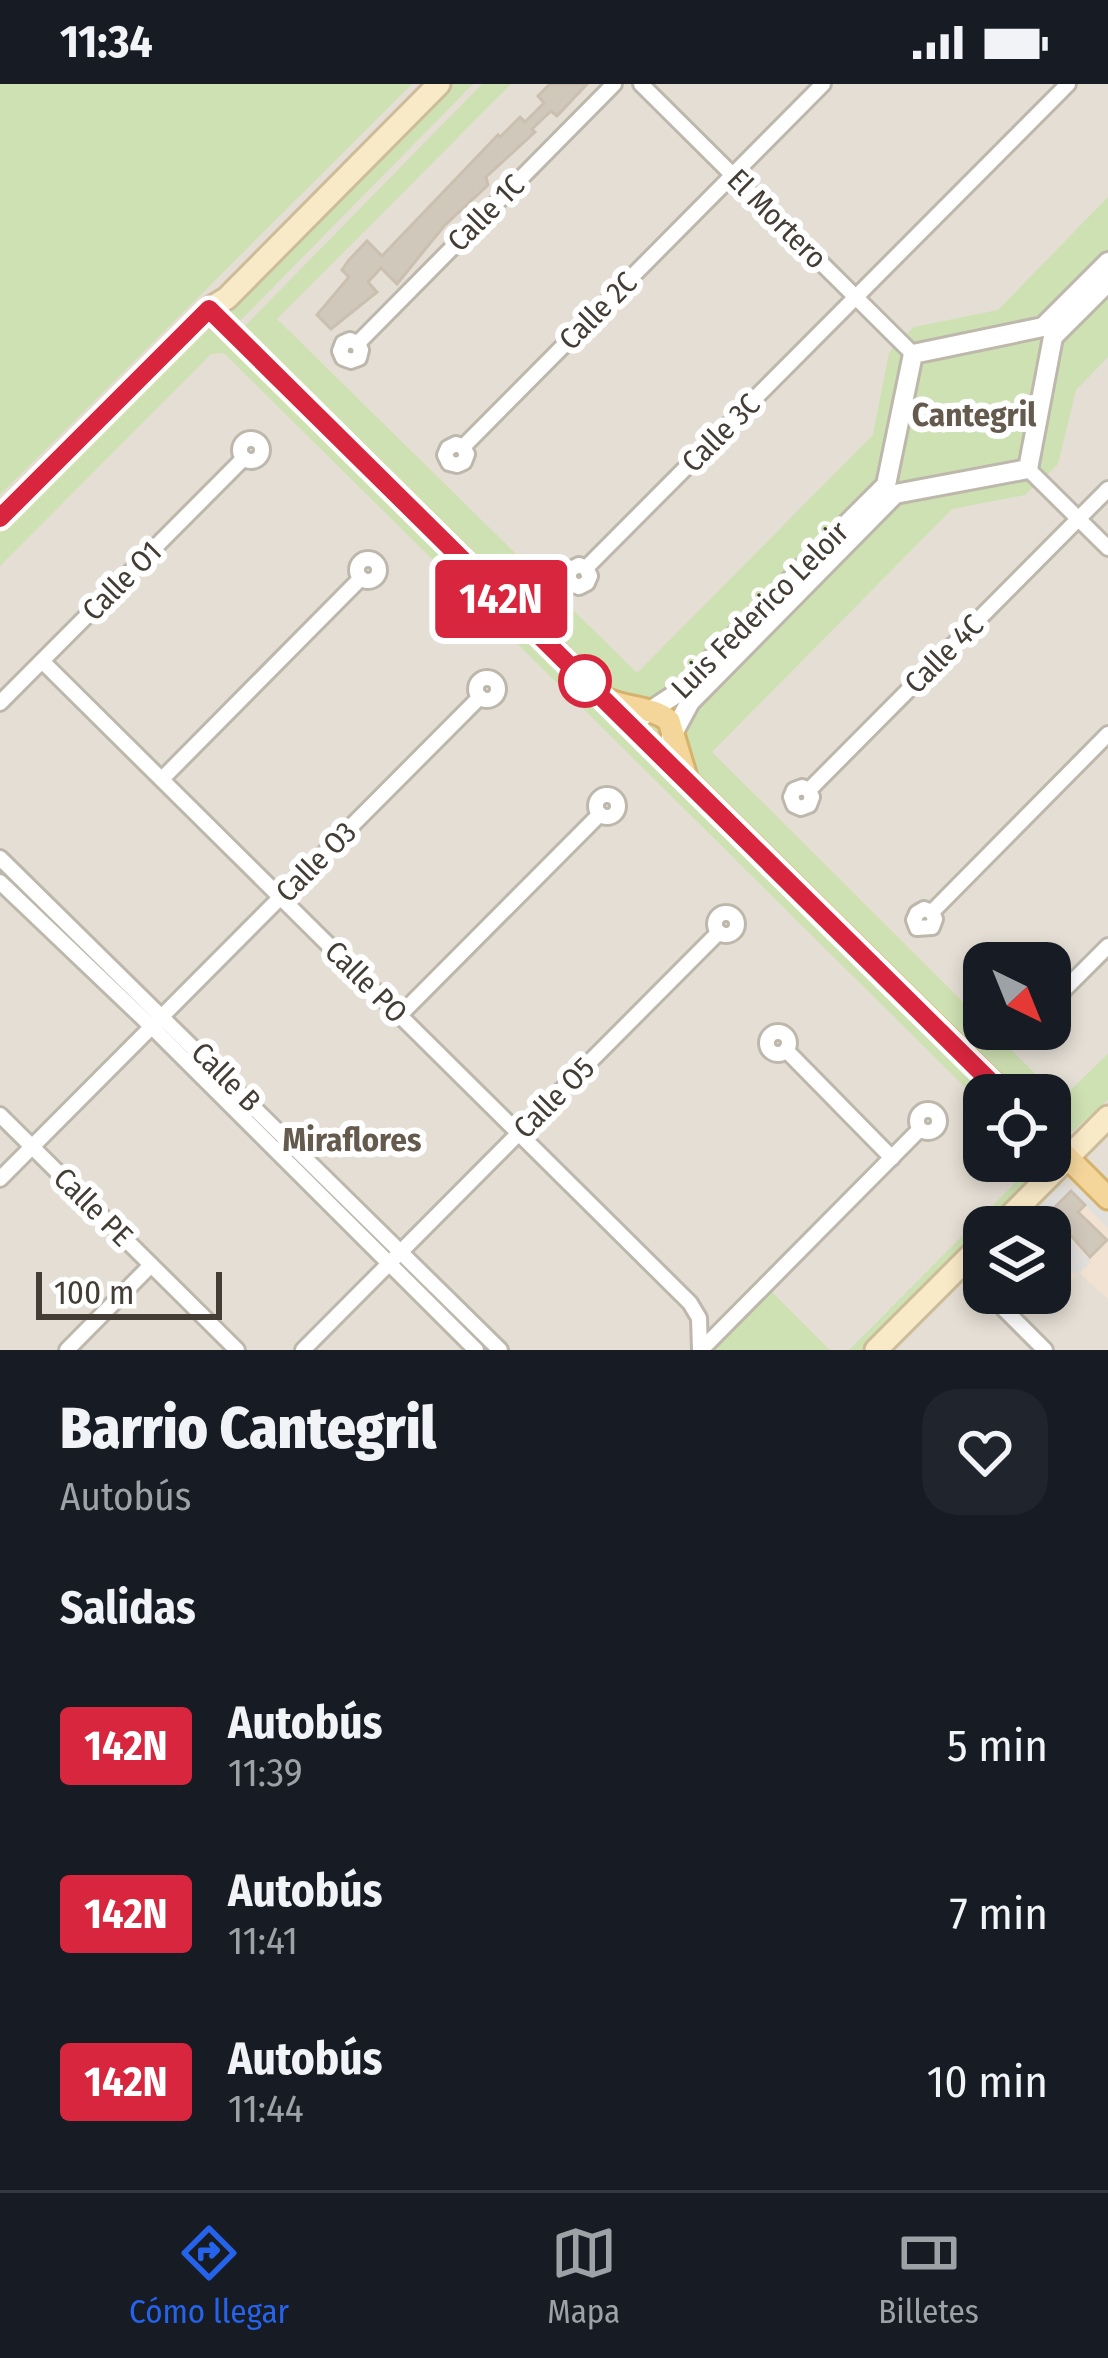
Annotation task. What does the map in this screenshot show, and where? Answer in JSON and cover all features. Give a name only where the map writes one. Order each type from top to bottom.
[{"type":"main road","points":[[0,534],[439,84]]},
{"type":"main road","points":[[0,518],[218,308]]},
{"type":"main road","points":[[218,308],[596,693],[983,1074]]},
{"type":"main road","points":[[596,693],[626,708],[663,715],[689,782]]},
{"type":"main road","points":[[1071,1153],[1108,1117]]},
{"type":"main road","points":[[1071,1161],[1108,1198]]},
{"type":"main road","points":[[1019,1206],[1043,1182]]},
{"type":"main road","points":[[876,1350],[963,1262]]},
{"type":"street","name":"Calle 1C","points":[[358,343],[614,84]]},
{"type":"street","name":"El Mortero","points":[[641,84],[913,354]]},
{"type":"street","name":"Calle 2C","points":[[463,447],[824,84]]},
{"type":"street","name":"Calle 3C","points":[[586,568],[1068,84]]},
{"type":"street","points":[[1028,469],[1048,332],[1108,262]]},
{"type":"street","points":[[1028,469],[891,489],[913,354],[1048,332],[1108,282]]},
{"type":"street","name":"Calle O1","points":[[0,704],[244,458]]},
{"type":"street","points":[[1028,469],[1108,548]]},
{"type":"street","name":"Luis Federico Leloir","points":[[891,489],[690,701],[668,741],[644,741],[636,725],[648,712],[679,692],[891,489]]},
{"type":"street","name":"Calle 4C","points":[[809,790],[1108,489]]},
{"type":"street","points":[[161,779],[361,578]]},
{"type":"street","name":"Calle PO","points":[[43,661],[690,1303]]},
{"type":"street","name":"Calle O3","points":[[0,1179],[480,697]]},
{"type":"street","points":[[932,912],[1108,734]]},
{"type":"street","points":[[400,1015],[600,814]]},
{"type":"street","name":"Calle B","points":[[0,858],[395,1258],[500,1350]]},
{"type":"street","name":"Calle B","points":[[0,882],[157,1021]]},
{"type":"street","name":"Calle O5","points":[[303,1350],[719,932]]},
{"type":"street","points":[[1071,983],[1108,946]]},
{"type":"street","points":[[786,1050],[892,1157]]},
{"type":"street","name":"Calle PE","points":[[0,1115],[237,1350]]},
{"type":"street","points":[[700,1350],[920,1129]]},
{"type":"street","name":"Calle B","points":[[395,1258],[476,1350]]},
{"type":"street","points":[[67,1350],[151,1265]]},
{"type":"street","points":[[960,1265],[963,1268]]},
{"type":"street","points":[[690,1303],[708,1312],[743,1307]]},
{"type":"street","points":[[690,1303],[699,1318],[700,1350]]},
{"type":"street","points":[[1009,1314],[1045,1350]]},
{"type":"shaded area","points":[[0,84],[1108,84],[1108,1350],[0,1350]]},
{"type":"shaded area","points":[[1063,1184],[1071,1190],[1077,1184],[1108,1215],[1108,1228],[1071,1191],[1055,1206],[1041,1206]]},
{"type":"shaded area","points":[[1071,1191],[1108,1228],[1108,1299],[1079,1273],[1071,1281],[1071,1206],[1056,1206]]},
{"type":"shaded area","points":[[1071,1240],[1091,1262],[1077,1275],[1071,1270]]},
{"type":"green space","points":[[0,84],[412,84],[0,495]]},
{"type":"green space","points":[[449,84],[473,84],[235,326],[228,317],[230,306]]},
{"type":"green space","points":[[482,84],[511,84],[277,319],[637,673],[873,435],[889,353],[894,346],[905,358],[882,478],[683,684],[654,696],[627,696],[607,687],[241,330]]},
{"type":"green space","points":[[1108,197],[1108,255],[1046,318],[912,346],[903,337],[914,327],[998,310]]},
{"type":"green space","points":[[1108,288],[1108,357],[1076,390],[1058,464],[1044,478],[1035,468],[1055,345]]},
{"type":"green space","points":[[209,309],[596,693],[655,712],[682,768],[984,1074],[963,1074],[963,1085],[224,353],[211,354],[0,566],[0,518]]},
{"type":"green space","points":[[1040,333],[1046,340],[1023,457],[1017,463],[902,487],[894,480],[917,362]]},
{"type":"green space","points":[[1026,478],[1035,485],[1025,495],[952,509],[712,752],[963,1002],[963,1040],[689,765],[681,732],[693,705],[903,499]]},
{"type":"green space","points":[[973,1050],[1011,1050],[1036,1074],[997,1074]]},
{"type":"green space","points":[[1108,1054],[1108,1100],[1071,1133],[1071,1089]]},
{"type":"green space","points":[[1016,1182],[1043,1182],[1020,1206],[992,1206]]},
{"type":"green space","points":[[963,1235],[963,1263],[876,1350],[849,1350]]},
{"type":"green space","points":[[765,1285],[830,1350],[701,1350]]},
{"type":"building","points":[[550,84],[587,84],[557,116],[551,111],[486,177],[488,185],[444,226],[397,284],[381,268],[368,282],[377,292],[331,329],[317,315],[349,277],[342,270],[349,260],[367,241],[382,256],[498,135],[520,117],[525,122],[544,103],[538,96]]},
{"type":"building","points":[[1071,1191],[1085,1205],[1078,1212],[1107,1240],[1090,1257],[1071,1236],[1071,1206],[1056,1206]]},
{"type":"bus line","name":"142N","points":[[0,518],[209,309],[983,1074]]},
{"type":"district","name":"Cantegril","points":[[974,415]]},
{"type":"district","name":"Miraflores","points":[[352,1140]]}]
